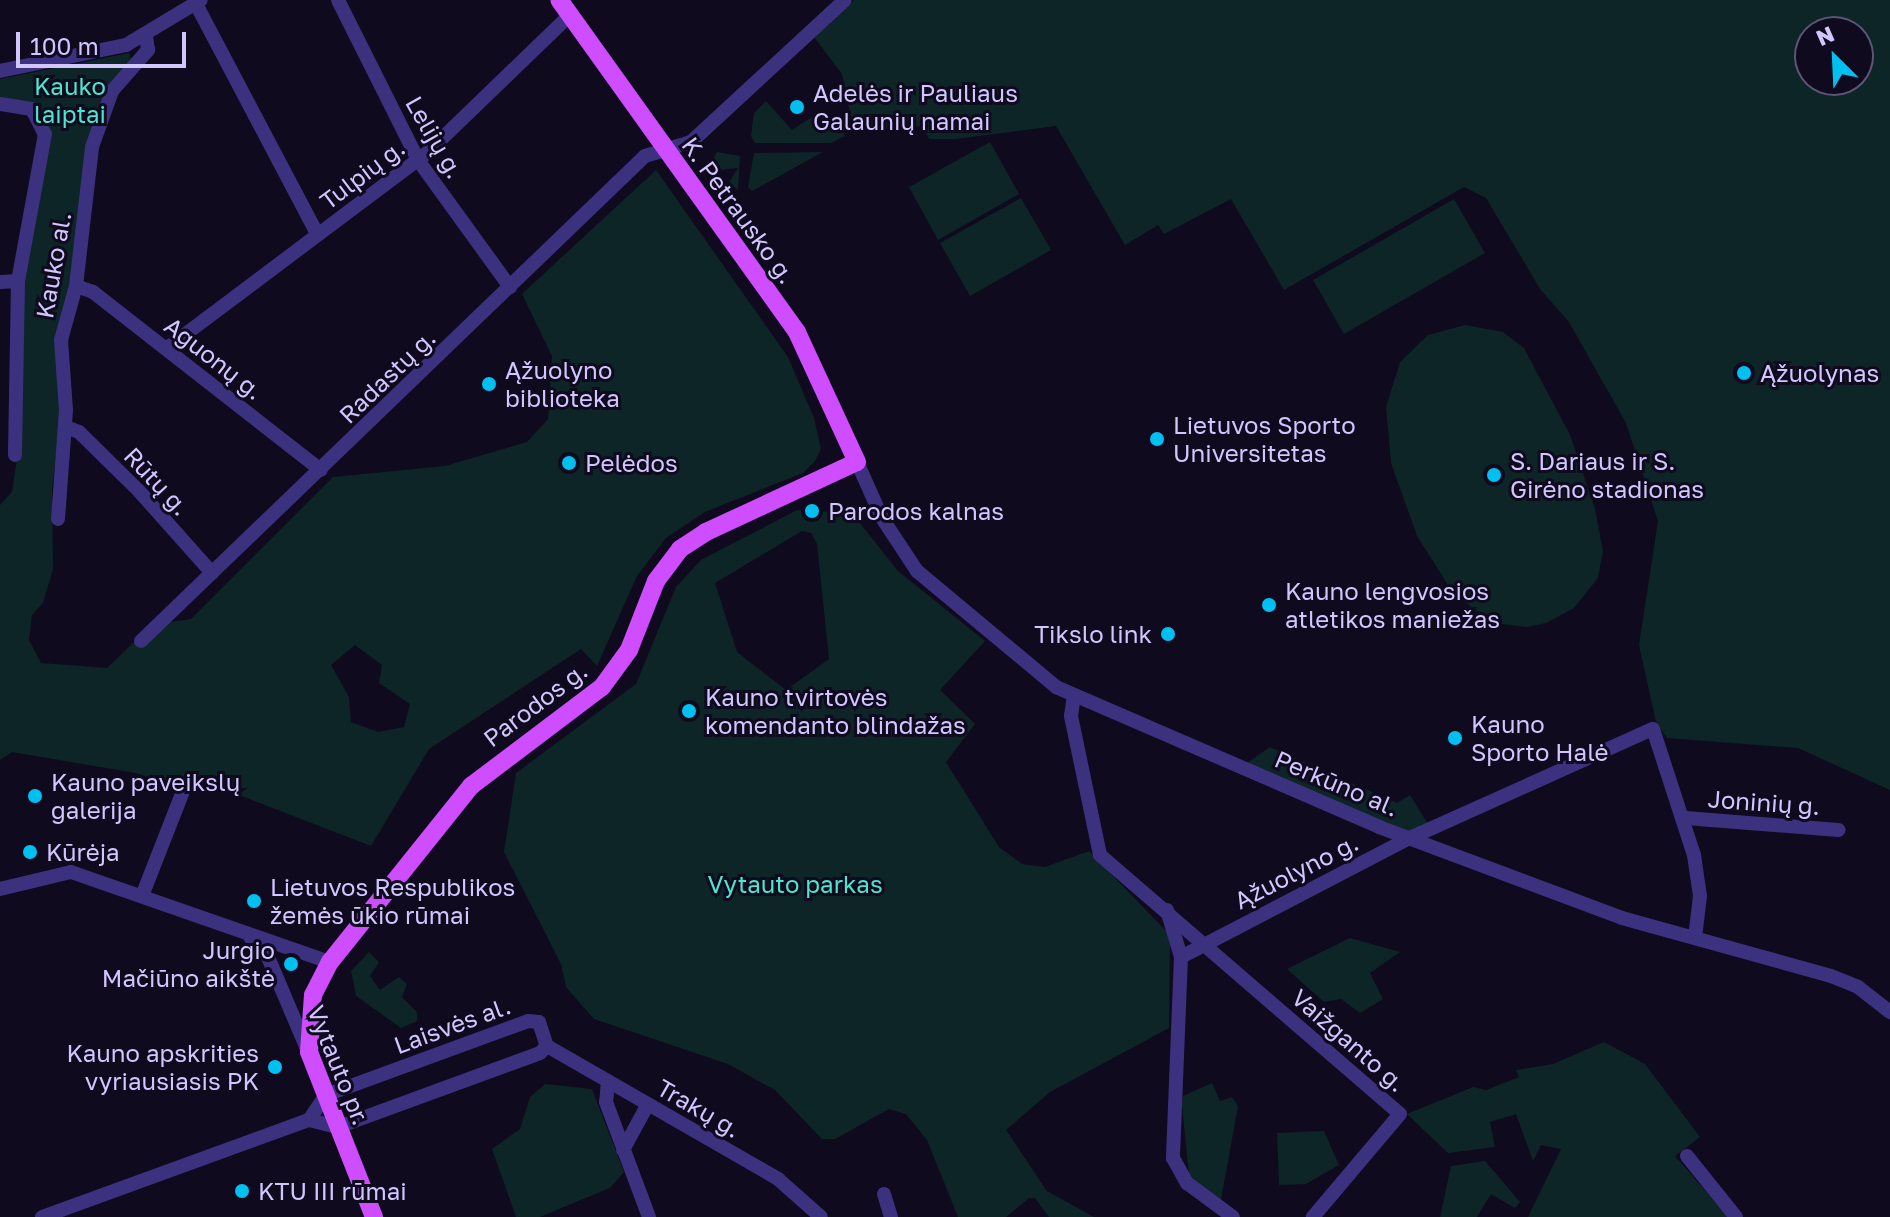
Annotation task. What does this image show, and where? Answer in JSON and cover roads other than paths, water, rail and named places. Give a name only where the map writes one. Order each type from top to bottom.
[{"type":"main road","name":"K. Petrausko g.","points":[[559,0],[568,17],[797,332],[857,462]]},
{"type":"main road","name":"Parodos g.","points":[[309,1052],[313,995],[330,962],[471,786],[602,687],[629,650],[656,581],[680,549],[706,532],[857,462]]},
{"type":"main road","name":"Vytauto pr.","points":[[309,1052],[374,1217]]},
{"type":"street","name":"Lelijų g.","points":[[338,0],[418,160],[510,287]]},
{"type":"street","name":"Radastų g.","points":[[141,641],[645,156],[691,142],[845,0]]},
{"type":"street","points":[[0,71],[88,56],[146,36],[198,2],[318,235]]},
{"type":"street","name":"Tulpių g.","points":[[167,348],[418,160],[568,17]]},
{"type":"street","name":"Kauko al.","points":[[58,519],[66,427],[61,340],[76,286],[95,138],[112,91],[148,50],[146,36]]},
{"type":"street","name":"Kauko al.","points":[[0,104],[32,109],[44,127],[18,281],[15,455]]},
{"type":"street","points":[[0,282],[18,281]]},
{"type":"street","name":"Aguonų g.","points":[[76,286],[93,292],[321,470]]},
{"type":"street","name":"Rūtų g.","points":[[66,427],[79,432],[139,491],[212,573]]},
{"type":"street","name":"Perkūno al.","points":[[857,462],[882,518],[917,571],[1032,671],[1074,695],[1410,838],[1622,918],[1831,976],[1858,987],[1890,1012]]},
{"type":"street","name":"Vaižganto g.","points":[[1074,695],[1071,716],[1095,844],[1400,1114],[1313,1217]]},
{"type":"street","name":"Ąžuolyno g.","points":[[1181,957],[1410,838],[1653,729],[1686,818]]},
{"type":"street","points":[[142,896],[184,789]]},
{"type":"street","points":[[1686,818],[1700,896],[1695,938]]},
{"type":"street","name":"Joninių g.","points":[[1686,818],[1839,830]]},
{"type":"street","points":[[0,889],[61,871],[330,962]]},
{"type":"street","points":[[1167,910],[1181,957],[1173,1158],[1187,1183],[1233,1217]]},
{"type":"street","name":"Vytauto pr.","points":[[250,936],[268,957],[309,1052]]},
{"type":"street","name":"Laisvės al.","points":[[326,1095],[528,1021],[539,1022],[547,1046]]},
{"type":"street","points":[[42,1217],[309,1120],[338,1127],[540,1053],[547,1046]]},
{"type":"street","name":"Trakų g.","points":[[547,1046],[778,1179],[821,1217]]},
{"type":"street","points":[[608,1081],[606,1102],[649,1217]]},
{"type":"street","points":[[309,1120],[326,1095]]},
{"type":"street","points":[[623,1150],[648,1104]]},
{"type":"street","points":[[1687,1156],[1736,1217]]},
{"type":"street","points":[[884,1194],[891,1217]]},
{"type":"place","name":"Adelės ir Pauliaus Galaunių namai","points":[[797,107]]},
{"type":"place","name":"Ąžuolynas","points":[[1744,373]]},
{"type":"place","name":"Ąžuolyno biblioteka","points":[[489,384]]},
{"type":"place","name":"Lietuvos Sporto Universitetas","points":[[1157,439]]},
{"type":"place","name":"Pelėdos","points":[[569,463]]},
{"type":"place","name":"S. Dariaus ir S. Girėno stadionas","points":[[1494,475]]},
{"type":"place","name":"Parodos kalnas","points":[[812,511]]},
{"type":"place","name":"Kauno lengvosios atletikos maniežas","points":[[1269,605]]},
{"type":"place","name":"Tikslo link","points":[[1168,634]]},
{"type":"place","name":"Kauno tvirtovės komendanto blindažas","points":[[689,711]]},
{"type":"place","name":"Kauno Sporto Halė","points":[[1455,738]]},
{"type":"place","name":"Kauno paveikslų galerija","points":[[35,796]]},
{"type":"place","name":"Kūrėja","points":[[30,852]]},
{"type":"place","name":"Lietuvos Respublikos žemės ūkio rūmai","points":[[254,901]]},
{"type":"place","name":"Jurgio Mačiūno aikštė","points":[[291,964]]},
{"type":"place","name":"Kauno apskrities vyriausiasis PK","points":[[275,1067]]},
{"type":"place","name":"KTU III rūmai","points":[[242,1191]]},
{"type":"park label","name":"Kauko laiptai","points":[[70,100]]},
{"type":"park label","name":"Vytauto parkas","points":[[795,884]]}]
